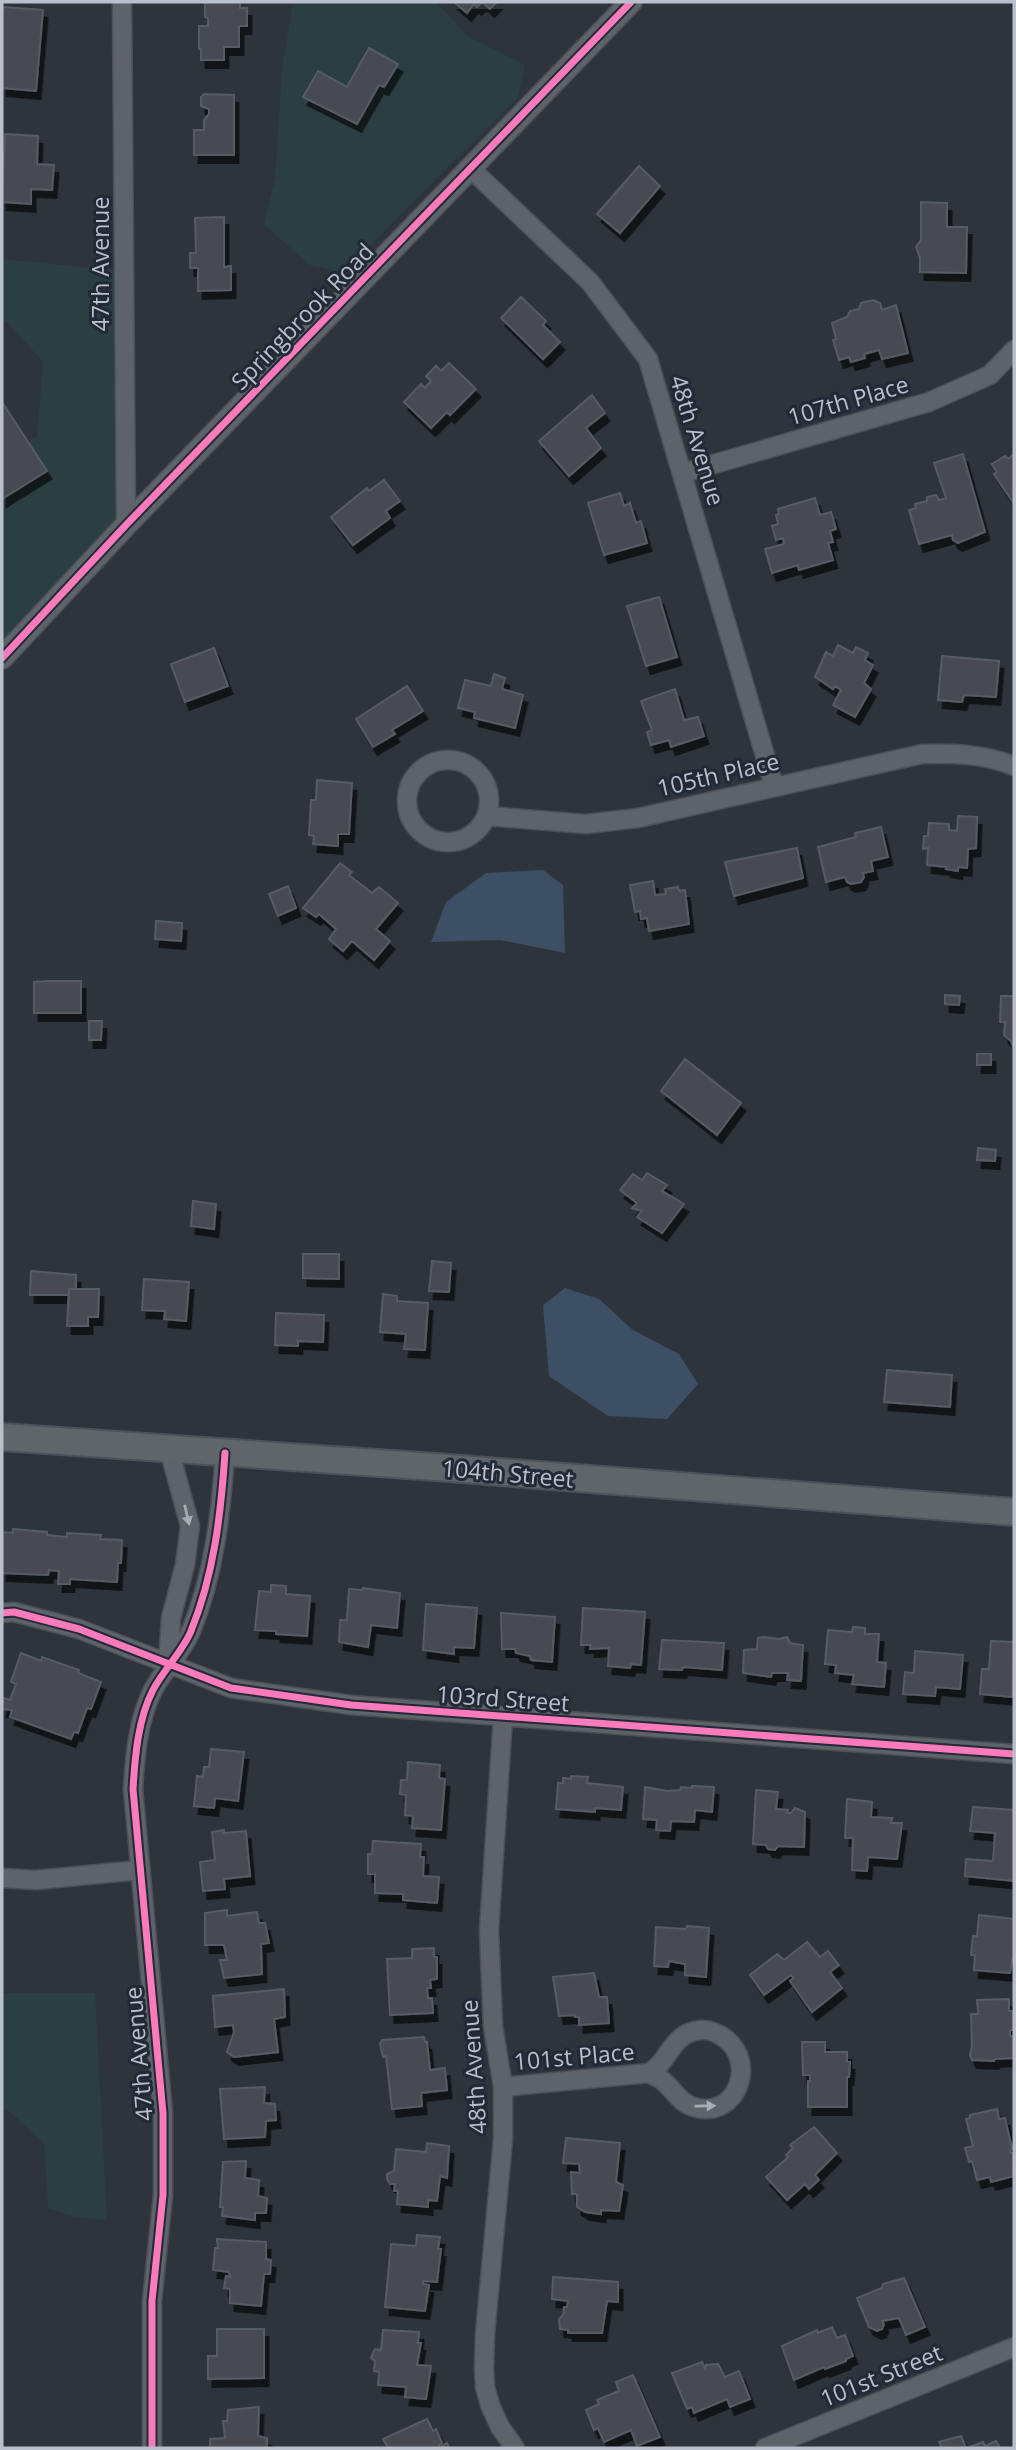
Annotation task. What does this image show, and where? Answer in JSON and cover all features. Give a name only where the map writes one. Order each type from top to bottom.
[{"type":"main road","name":"104th Street","points":[[2,1437],[1014,1512]]},
{"type":"street","name":"47th Avenue","points":[[122,2],[126,525]]},
{"type":"street","name":"Springbrook Road","points":[[2,658],[126,525],[631,2]]},
{"type":"street","name":"48th Avenue","points":[[470,168],[590,282],[648,359],[774,786]]},
{"type":"street","name":"107th Place","points":[[683,474],[929,402],[990,374],[1014,350]]},
{"type":"street","name":"105th Place","points":[[487,816],[586,824],[638,818],[922,754],[958,753],[1014,766]]},
{"type":"street","points":[[436,762],[462,762],[474,769],[488,790],[487,816],[480,828],[468,837],[448,842],[428,837],[417,828],[410,816],[407,803],[409,789],[424,768],[436,762]]},
{"type":"street","points":[[168,1664],[171,1618],[186,1565],[190,1526],[169,1449]]},
{"type":"street","name":"47th Avenue","points":[[152,2448],[152,2301],[164,2161],[163,2113],[133,1789],[134,1763],[152,1692],[190,1634],[206,1583],[222,1500],[225,1453]]},
{"type":"street","name":"103rd Street","points":[[2,1613],[14,1612],[79,1629],[231,1688],[351,1705],[1014,1754]]},
{"type":"street","name":"48th Avenue","points":[[503,1717],[489,1930],[493,2026],[503,2087],[502,2176],[485,2334],[485,2376],[490,2405],[514,2448]]},
{"type":"street","points":[[2,1878],[36,1880],[141,1870]]},
{"type":"street","name":"101st Place","points":[[503,2087],[649,2073],[659,2068],[670,2048],[679,2040],[701,2030],[719,2034],[737,2048],[742,2066],[733,2095],[713,2107],[697,2108],[683,2101],[663,2080],[649,2073]]},
{"type":"street","name":"101st Street","points":[[765,2448],[1014,2347]]},
{"type":"shaded area","points":[[293,2],[436,2],[469,37],[525,65],[518,97],[343,273],[310,265],[264,225],[275,177],[282,69]]},
{"type":"shaded area","points":[[2,259],[124,271],[126,525],[2,658],[2,499],[47,470],[28,442],[37,436],[43,362],[6,321],[2,323]]},
{"type":"shaded area","points":[[2,1993],[95,1993],[107,2220],[74,2217],[48,2208],[44,2143],[11,2113],[2,2109]]},
{"type":"water","points":[[543,870],[563,885],[565,953],[500,940],[431,942],[446,902],[486,873]]},
{"type":"water","points":[[565,1288],[599,1299],[633,1330],[679,1354],[698,1384],[667,1419],[608,1416],[549,1376],[543,1305]]},
{"type":"building","points":[[205,2],[240,2],[240,8],[247,8],[247,26],[239,26],[239,47],[224,47],[224,60],[201,60],[199,26],[208,26]]},
{"type":"building","points":[[454,2],[482,2],[477,7],[474,4],[467,13]]},
{"type":"building","points":[[482,2],[497,2],[490,9]]},
{"type":"building","points":[[3,7],[43,10],[36,91],[2,88]]},
{"type":"building","points":[[369,48],[398,64],[384,87],[379,85],[357,124],[303,97],[318,71],[347,87]]},
{"type":"building","points":[[204,94],[234,95],[234,155],[194,155],[194,130],[204,130],[204,120],[209,114],[209,109],[201,106],[201,97]]},
{"type":"building","points":[[5,134],[38,136],[37,164],[54,165],[52,190],[31,189],[31,204],[2,202]]},
{"type":"building","points":[[639,166],[660,186],[620,233],[597,214]]},
{"type":"building","points":[[921,202],[947,203],[947,227],[967,227],[966,273],[920,272],[920,258],[916,247],[921,240]]},
{"type":"building","points":[[224,217],[224,267],[231,266],[231,290],[198,291],[198,268],[190,268],[190,253],[196,253],[195,218]]},
{"type":"building","points":[[521,297],[546,321],[543,325],[560,342],[543,359],[501,318]]},
{"type":"building","points":[[873,300],[880,303],[882,310],[896,305],[908,353],[882,359],[879,350],[864,354],[865,358],[851,362],[849,357],[839,360],[833,340],[836,339],[832,323],[847,317],[850,311],[859,309],[861,303]]},
{"type":"building","points":[[449,363],[476,389],[450,415],[447,412],[431,428],[404,402],[421,384],[425,388],[431,381],[426,376],[436,366],[441,371]]},
{"type":"building","points":[[592,395],[605,413],[586,428],[601,448],[569,476],[539,441]]},
{"type":"building","points":[[2,402],[47,471],[2,499]]},
{"type":"building","points":[[963,454],[985,532],[958,543],[953,540],[952,535],[919,544],[909,510],[916,508],[915,504],[927,501],[927,497],[936,495],[939,500],[946,498],[934,463]]},
{"type":"building","points":[[1014,454],[1014,504],[994,474],[997,472],[992,464]]},
{"type":"building","points":[[384,480],[400,501],[386,511],[390,518],[353,545],[331,517],[367,488],[369,491]]},
{"type":"building","points":[[620,493],[624,506],[630,503],[636,523],[641,521],[647,543],[604,555],[588,503]]},
{"type":"building","points":[[815,498],[820,515],[831,512],[836,529],[830,531],[833,542],[828,543],[833,560],[799,570],[798,565],[772,573],[765,549],[784,544],[783,538],[776,540],[772,526],[778,524],[778,509]]},
{"type":"building","points":[[659,597],[677,657],[646,666],[627,606]]},
{"type":"building","points":[[838,645],[853,653],[856,647],[868,653],[865,660],[873,665],[864,683],[871,689],[855,717],[833,705],[841,690],[835,686],[833,689],[815,677],[826,652],[833,656]]},
{"type":"building","points":[[214,648],[228,686],[185,702],[171,664]]},
{"type":"building","points":[[942,656],[999,661],[996,697],[964,695],[962,702],[938,700]]},
{"type":"building","points":[[494,674],[505,678],[502,689],[523,695],[515,728],[474,718],[475,712],[458,708],[465,680],[491,686]]},
{"type":"building","points":[[407,686],[423,711],[392,730],[395,734],[373,747],[356,719]]},
{"type":"building","points":[[675,689],[684,720],[698,717],[704,736],[671,747],[669,740],[651,745],[647,732],[652,730],[641,701]]},
{"type":"building","points":[[317,780],[352,783],[349,834],[338,834],[338,846],[313,844],[314,836],[309,835],[311,800],[316,800]]},
{"type":"building","points":[[958,816],[977,817],[976,848],[968,849],[967,868],[958,867],[958,871],[927,865],[928,848],[923,849],[929,823],[949,824],[949,830],[957,831]]},
{"type":"building","points":[[881,827],[888,857],[871,861],[873,871],[863,873],[861,882],[851,884],[845,877],[826,882],[818,847],[856,837],[855,833]]},
{"type":"building","points":[[797,848],[803,878],[734,896],[725,862]]},
{"type":"building","points":[[340,863],[352,872],[349,875],[372,893],[379,887],[398,903],[376,929],[390,941],[374,960],[352,941],[343,951],[329,939],[336,929],[319,914],[316,917],[303,908]]},
{"type":"building","points":[[653,881],[655,895],[666,894],[665,889],[678,887],[679,891],[685,890],[689,924],[649,931],[647,918],[641,919],[640,911],[635,912],[630,885]]},
{"type":"building","points":[[288,886],[296,908],[278,916],[269,894]]},
{"type":"building","points":[[156,921],[182,923],[181,941],[155,939]]},
{"type":"building","points":[[81,981],[81,1013],[34,1013],[34,982]]},
{"type":"building","points":[[945,995],[960,996],[959,1005],[945,1004]]},
{"type":"building","points":[[1001,996],[1014,996],[1014,1049],[1011,1041],[1004,1035],[1005,1022],[1000,1022]]},
{"type":"building","points":[[89,1021],[102,1021],[101,1040],[89,1040]]},
{"type":"building","points":[[977,1054],[991,1054],[991,1065],[977,1065]]},
{"type":"building","points":[[685,1059],[741,1103],[717,1135],[661,1091]]},
{"type":"building","points":[[978,1148],[996,1150],[995,1161],[977,1160]]},
{"type":"building","points":[[647,1173],[667,1185],[662,1191],[684,1204],[662,1233],[637,1217],[642,1211],[632,1208],[637,1203],[620,1190],[633,1174],[642,1180]]},
{"type":"building","points":[[193,1201],[216,1204],[214,1229],[191,1226]]},
{"type":"building","points":[[303,1254],[339,1254],[339,1279],[303,1278]]},
{"type":"building","points":[[432,1261],[451,1263],[449,1292],[429,1291]]},
{"type":"building","points":[[31,1271],[76,1275],[76,1289],[69,1289],[69,1295],[30,1295]]},
{"type":"building","points":[[144,1279],[189,1282],[186,1321],[164,1319],[165,1311],[142,1310]]},
{"type":"building","points":[[69,1289],[99,1289],[98,1317],[88,1317],[88,1326],[67,1326]]},
{"type":"building","points":[[383,1294],[397,1296],[397,1301],[428,1303],[425,1350],[404,1349],[406,1334],[380,1332]]},
{"type":"building","points":[[276,1313],[324,1315],[323,1342],[298,1341],[298,1346],[275,1345]]},
{"type":"building","points":[[887,1370],[952,1375],[950,1407],[884,1402]]},
{"type":"building","points":[[13,1529],[67,1537],[67,1533],[101,1535],[100,1539],[122,1540],[117,1582],[70,1579],[70,1584],[58,1584],[59,1571],[49,1570],[48,1575],[2,1573],[2,1532],[13,1533]]},
{"type":"building","points":[[271,1585],[286,1586],[286,1594],[310,1596],[307,1636],[255,1630],[259,1591],[271,1592]]},
{"type":"building","points":[[349,1589],[400,1593],[397,1628],[371,1625],[368,1647],[339,1642],[340,1620],[347,1620]]},
{"type":"building","points":[[426,1604],[477,1608],[474,1648],[454,1647],[454,1654],[423,1650]]},
{"type":"building","points":[[583,1608],[645,1612],[641,1665],[631,1664],[630,1668],[608,1666],[609,1648],[590,1649],[591,1645],[581,1645]]},
{"type":"building","points":[[501,1613],[555,1617],[552,1662],[531,1660],[530,1656],[516,1653],[515,1649],[502,1649]]},
{"type":"building","points":[[853,1627],[865,1628],[865,1634],[879,1634],[877,1662],[886,1663],[884,1687],[852,1684],[854,1675],[835,1673],[836,1665],[825,1664],[828,1630],[852,1632]]},
{"type":"building","points":[[787,1637],[790,1643],[803,1645],[801,1681],[787,1680],[788,1673],[772,1673],[771,1677],[743,1673],[744,1650],[757,1649],[758,1638]]},
{"type":"building","points":[[662,1640],[724,1643],[722,1670],[683,1667],[682,1670],[659,1669]]},
{"type":"building","points":[[991,1641],[1014,1642],[1012,1697],[980,1694],[982,1669],[989,1669]]},
{"type":"building","points":[[915,1651],[963,1655],[960,1689],[936,1687],[935,1696],[903,1694],[905,1672],[914,1673]]},
{"type":"building","points":[[21,1653],[79,1670],[78,1673],[101,1682],[91,1709],[87,1708],[78,1733],[74,1732],[71,1739],[10,1717],[12,1710],[2,1709],[4,1698],[10,1700],[16,1684],[11,1682]]},
{"type":"building","points":[[211,1749],[244,1752],[238,1801],[215,1798],[214,1808],[194,1806],[197,1776],[203,1777],[204,1767],[209,1767]]},
{"type":"building","points":[[408,1762],[440,1765],[439,1778],[445,1779],[441,1830],[412,1828],[413,1816],[405,1815],[406,1795],[400,1794],[401,1780],[407,1780]]},
{"type":"building","points":[[571,1776],[588,1777],[587,1783],[623,1787],[621,1810],[595,1808],[595,1812],[556,1809],[558,1783],[563,1783],[563,1778],[571,1779]]},
{"type":"building","points":[[692,1786],[714,1787],[712,1812],[695,1810],[694,1822],[671,1821],[670,1831],[656,1830],[657,1820],[643,1819],[645,1787],[667,1791]]},
{"type":"building","points":[[756,1790],[778,1792],[776,1809],[788,1810],[787,1813],[791,1813],[795,1808],[805,1812],[804,1847],[778,1846],[775,1850],[768,1849],[766,1845],[753,1844]]},
{"type":"building","points":[[847,1799],[872,1802],[871,1817],[892,1818],[891,1823],[902,1823],[897,1859],[868,1857],[867,1871],[852,1870],[853,1838],[845,1838]]},
{"type":"building","points":[[973,1807],[1014,1810],[1014,1881],[965,1876],[966,1859],[993,1861],[995,1833],[970,1831]]},
{"type":"building","points":[[224,1830],[224,1833],[246,1831],[250,1876],[224,1879],[225,1889],[203,1891],[200,1862],[215,1860],[212,1832]]},
{"type":"building","points":[[373,1841],[421,1844],[420,1857],[424,1857],[423,1876],[439,1877],[437,1903],[403,1900],[403,1894],[375,1893],[375,1874],[368,1874],[368,1854],[372,1854]]},
{"type":"building","points":[[227,1910],[227,1916],[257,1912],[259,1923],[265,1923],[269,1943],[261,1944],[262,1974],[224,1978],[220,1960],[227,1960],[224,1945],[205,1945],[205,1913]]},
{"type":"building","points":[[979,1915],[1014,1919],[1014,1961],[1012,1960],[1010,1973],[974,1970],[975,1955],[971,1955],[973,1936],[977,1936]]},
{"type":"building","points":[[687,1926],[709,1928],[706,1977],[685,1975],[685,1964],[669,1961],[668,1967],[654,1966],[656,1927],[686,1929]]},
{"type":"building","points":[[807,1942],[820,1957],[828,1951],[839,1965],[830,1972],[842,1988],[812,2012],[790,1981],[794,1978],[791,1975],[764,1995],[750,1975],[777,1954],[784,1960]]},
{"type":"building","points":[[434,1948],[434,1957],[437,1957],[437,1979],[430,1980],[431,1988],[427,1988],[428,1998],[432,1998],[433,2013],[390,2015],[387,1959],[412,1958],[412,1949]]},
{"type":"building","points":[[594,1973],[599,1997],[607,1997],[609,2023],[579,2025],[579,2017],[575,2015],[559,2016],[553,1977]]},
{"type":"building","points":[[284,1989],[285,2017],[274,2019],[278,2052],[234,2057],[227,2052],[234,2032],[233,2025],[215,2027],[213,1996]]},
{"type":"building","points":[[1009,1999],[1009,2011],[1013,2011],[1014,2030],[1010,2030],[1010,2036],[1014,2036],[1014,2058],[972,2060],[971,2014],[978,2014],[977,2000]]},
{"type":"building","points":[[424,2037],[430,2070],[445,2068],[447,2090],[421,2093],[422,2106],[392,2109],[386,2056],[383,2057],[380,2044],[382,2040]]},
{"type":"building","points":[[802,2042],[825,2042],[825,2052],[847,2052],[847,2062],[850,2062],[847,2107],[808,2107],[810,2075],[803,2075]]},
{"type":"building","points":[[265,2087],[264,2103],[275,2104],[276,2120],[266,2121],[265,2137],[224,2139],[220,2089]]},
{"type":"building","points":[[997,2109],[999,2119],[1005,2118],[1012,2149],[1010,2150],[1014,2153],[1014,2176],[991,2182],[990,2177],[977,2180],[965,2148],[973,2146],[966,2119],[970,2118],[970,2115]]},
{"type":"building","points":[[814,2127],[837,2153],[815,2175],[819,2180],[809,2189],[805,2184],[787,2200],[766,2177],[788,2157],[786,2155],[793,2148],[790,2145]]},
{"type":"building","points":[[566,2138],[620,2143],[616,2182],[623,2185],[619,2211],[601,2210],[601,2214],[585,2212],[577,2207],[577,2194],[572,2194],[571,2172],[580,2173],[579,2164],[563,2163]]},
{"type":"building","points":[[427,2143],[449,2146],[447,2178],[440,2176],[437,2201],[428,2200],[428,2207],[397,2204],[398,2191],[394,2191],[395,2184],[390,2184],[387,2179],[387,2174],[394,2171],[396,2149],[426,2152]]},
{"type":"building","points":[[246,2161],[245,2178],[259,2180],[258,2196],[267,2198],[266,2213],[255,2213],[255,2220],[222,2216],[223,2207],[220,2207],[223,2162]]},
{"type":"building","points":[[417,2235],[440,2237],[437,2282],[423,2281],[423,2284],[429,2285],[425,2311],[385,2307],[391,2244],[416,2246]]},
{"type":"building","points":[[217,2239],[266,2242],[266,2259],[271,2260],[270,2274],[264,2274],[261,2306],[230,2303],[230,2289],[224,2288],[226,2276],[230,2277],[229,2272],[213,2270],[215,2248],[218,2248]]},
{"type":"building","points":[[553,2277],[618,2282],[618,2302],[607,2301],[602,2333],[568,2333],[568,2330],[560,2329],[559,2319],[568,2301],[552,2299]]},
{"type":"building","points":[[904,2278],[925,2327],[906,2335],[899,2318],[882,2321],[882,2329],[877,2331],[869,2327],[857,2298],[882,2288],[883,2284]]},
{"type":"building","points":[[832,2327],[837,2338],[845,2335],[853,2356],[794,2380],[782,2346],[817,2330],[818,2333]]},
{"type":"building","points":[[217,2329],[264,2329],[264,2378],[208,2379],[208,2356],[217,2356]]},
{"type":"building","points":[[383,2330],[419,2332],[418,2343],[421,2343],[417,2365],[431,2366],[426,2399],[405,2397],[406,2387],[378,2385],[379,2372],[374,2371],[375,2361],[371,2358],[375,2349],[381,2350]]},
{"type":"building","points":[[702,2362],[705,2369],[706,2365],[718,2364],[725,2377],[739,2371],[750,2399],[730,2407],[727,2399],[694,2413],[692,2407],[687,2409],[672,2373]]},
{"type":"building","points":[[633,2375],[660,2437],[637,2446],[631,2430],[604,2442],[598,2428],[594,2430],[586,2410],[599,2404],[597,2400],[619,2391],[616,2382]]},
{"type":"building","points":[[259,2407],[258,2436],[267,2438],[267,2448],[210,2448],[210,2439],[225,2438],[223,2421],[227,2421],[228,2410]]},
{"type":"building","points":[[427,2419],[433,2431],[436,2429],[442,2443],[440,2447],[447,2443],[449,2448],[388,2448],[383,2439]]},
{"type":"building","points":[[961,2436],[966,2448],[942,2448],[939,2442]]},
{"type":"building","points":[[996,2441],[1000,2448],[967,2448],[983,2442],[985,2446]]},
{"type":"cycle path","points":[[2,658],[126,525],[631,2]]},
{"type":"cycle path","points":[[152,2448],[152,2301],[163,2195],[163,2113],[133,1789],[138,1738],[148,1701],[157,1682],[188,1638],[199,1610],[219,1521],[225,1453]]},
{"type":"cycle path","points":[[2,1613],[14,1612],[79,1629],[231,1688],[351,1705],[1014,1754]]}]
